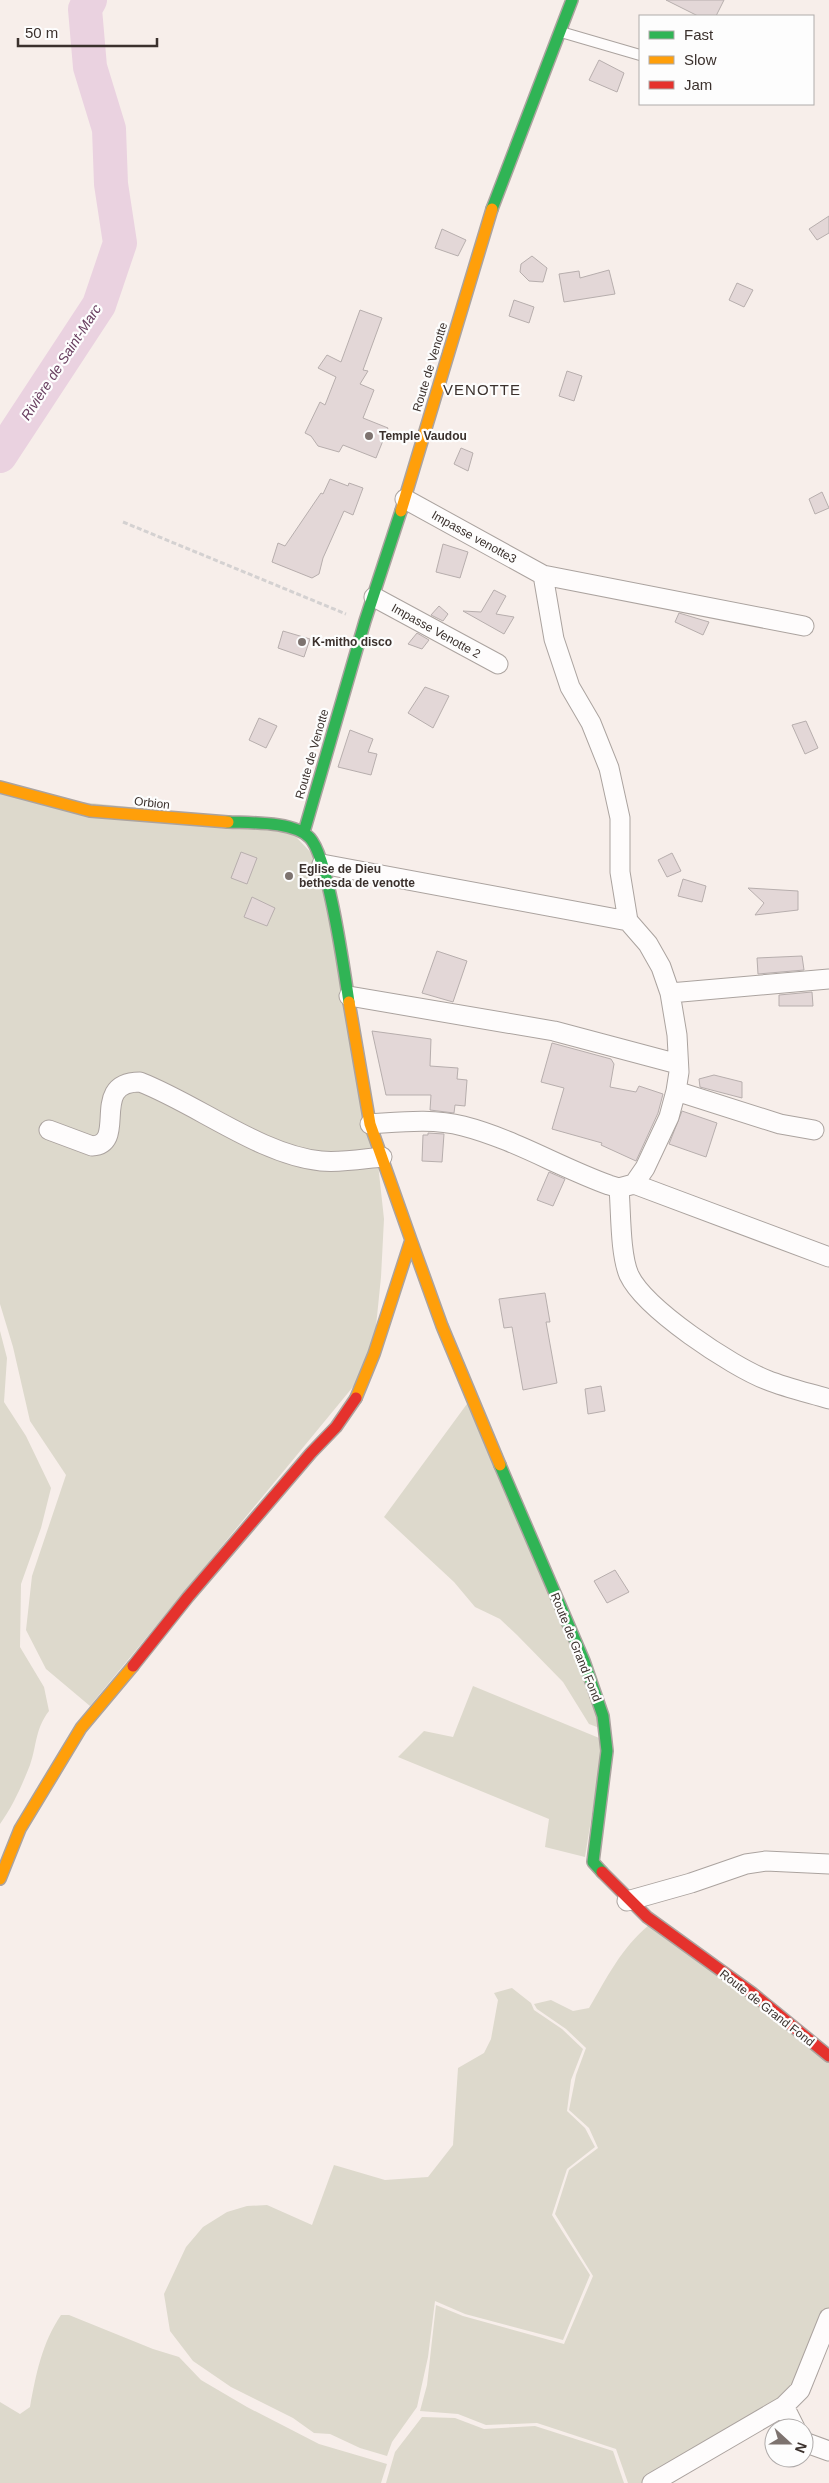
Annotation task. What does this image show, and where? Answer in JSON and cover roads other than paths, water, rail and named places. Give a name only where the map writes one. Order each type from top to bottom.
[{"type":"street","name":"Route de Venotte","points":[[304,832],[365,622],[405,499],[498,188],[572,0]]},
{"type":"street","name":"Impasse venotte3","points":[[405,499],[543,575],[804,626]]},
{"type":"street","points":[[543,575],[554,639],[570,687],[591,723],[609,768],[620,818],[620,872],[628,922],[648,944],[661,967],[670,993],[677,1035],[678,1064],[676,1091],[669,1117],[646,1168],[626,1186],[624,1258],[629,1275],[640,1291],[673,1321],[729,1361],[767,1380],[829,1399]]},
{"type":"street","name":"Impasse Venotte 2","points":[[374,597],[498,664]]},
{"type":"street","name":"Orbion","points":[[0,788],[90,811],[193,821],[254,823],[284,826],[304,832]]},
{"type":"street","name":"Route de Grand Fond","points":[[304,832],[315,845],[322,864],[338,929],[370,1124],[446,1335],[584,1661],[603,1716],[607,1751],[593,1862],[613,1887],[648,1919],[752,1994],[829,2056]]},
{"type":"street","points":[[322,864],[628,922]]},
{"type":"street","points":[[670,993],[829,979]]},
{"type":"street","points":[[349,996],[554,1030],[678,1064]]},
{"type":"street","points":[[49,1130],[92,1146],[98,1145],[108,1133],[114,1094],[118,1086],[127,1082],[140,1082],[271,1147],[300,1158],[322,1161],[382,1157]]},
{"type":"street","points":[[676,1091],[780,1124],[814,1130]]},
{"type":"street","points":[[370,1124],[422,1121],[461,1125],[531,1150],[596,1180],[626,1186],[829,1257]]},
{"type":"street","points":[[0,1879],[20,1829],[81,1728],[173,1618],[188,1597],[311,1453],[336,1427],[356,1398],[374,1354],[411,1240]]},
{"type":"street","points":[[627,1900],[691,1883],[746,1864],[766,1861],[829,1864]]},
{"type":"street","points":[[652,2483],[784,2406],[800,2390],[829,2318]]},
{"type":"street","points":[[784,2406],[790,2418]]},
{"type":"street","points":[[814,2446],[829,2451]]},
{"type":"lane","points":[[561,32],[639,55]]},
{"type":"waterway","name":"Rivière de Saint-Marc","points":[[0,456],[99,305],[120,243],[111,184],[109,129],[90,67],[85,9],[90,0]]},
{"type":"place","name":"Temple Vaudou","points":[[369,436]]},
{"type":"place","name":"K-mitho disco","points":[[302,642]]},
{"type":"place","name":"Eglise de Dieu bethesda de venotte","points":[[289,876]]},
{"type":"district","name":"VENOTTE","points":[[482,389]]}]
